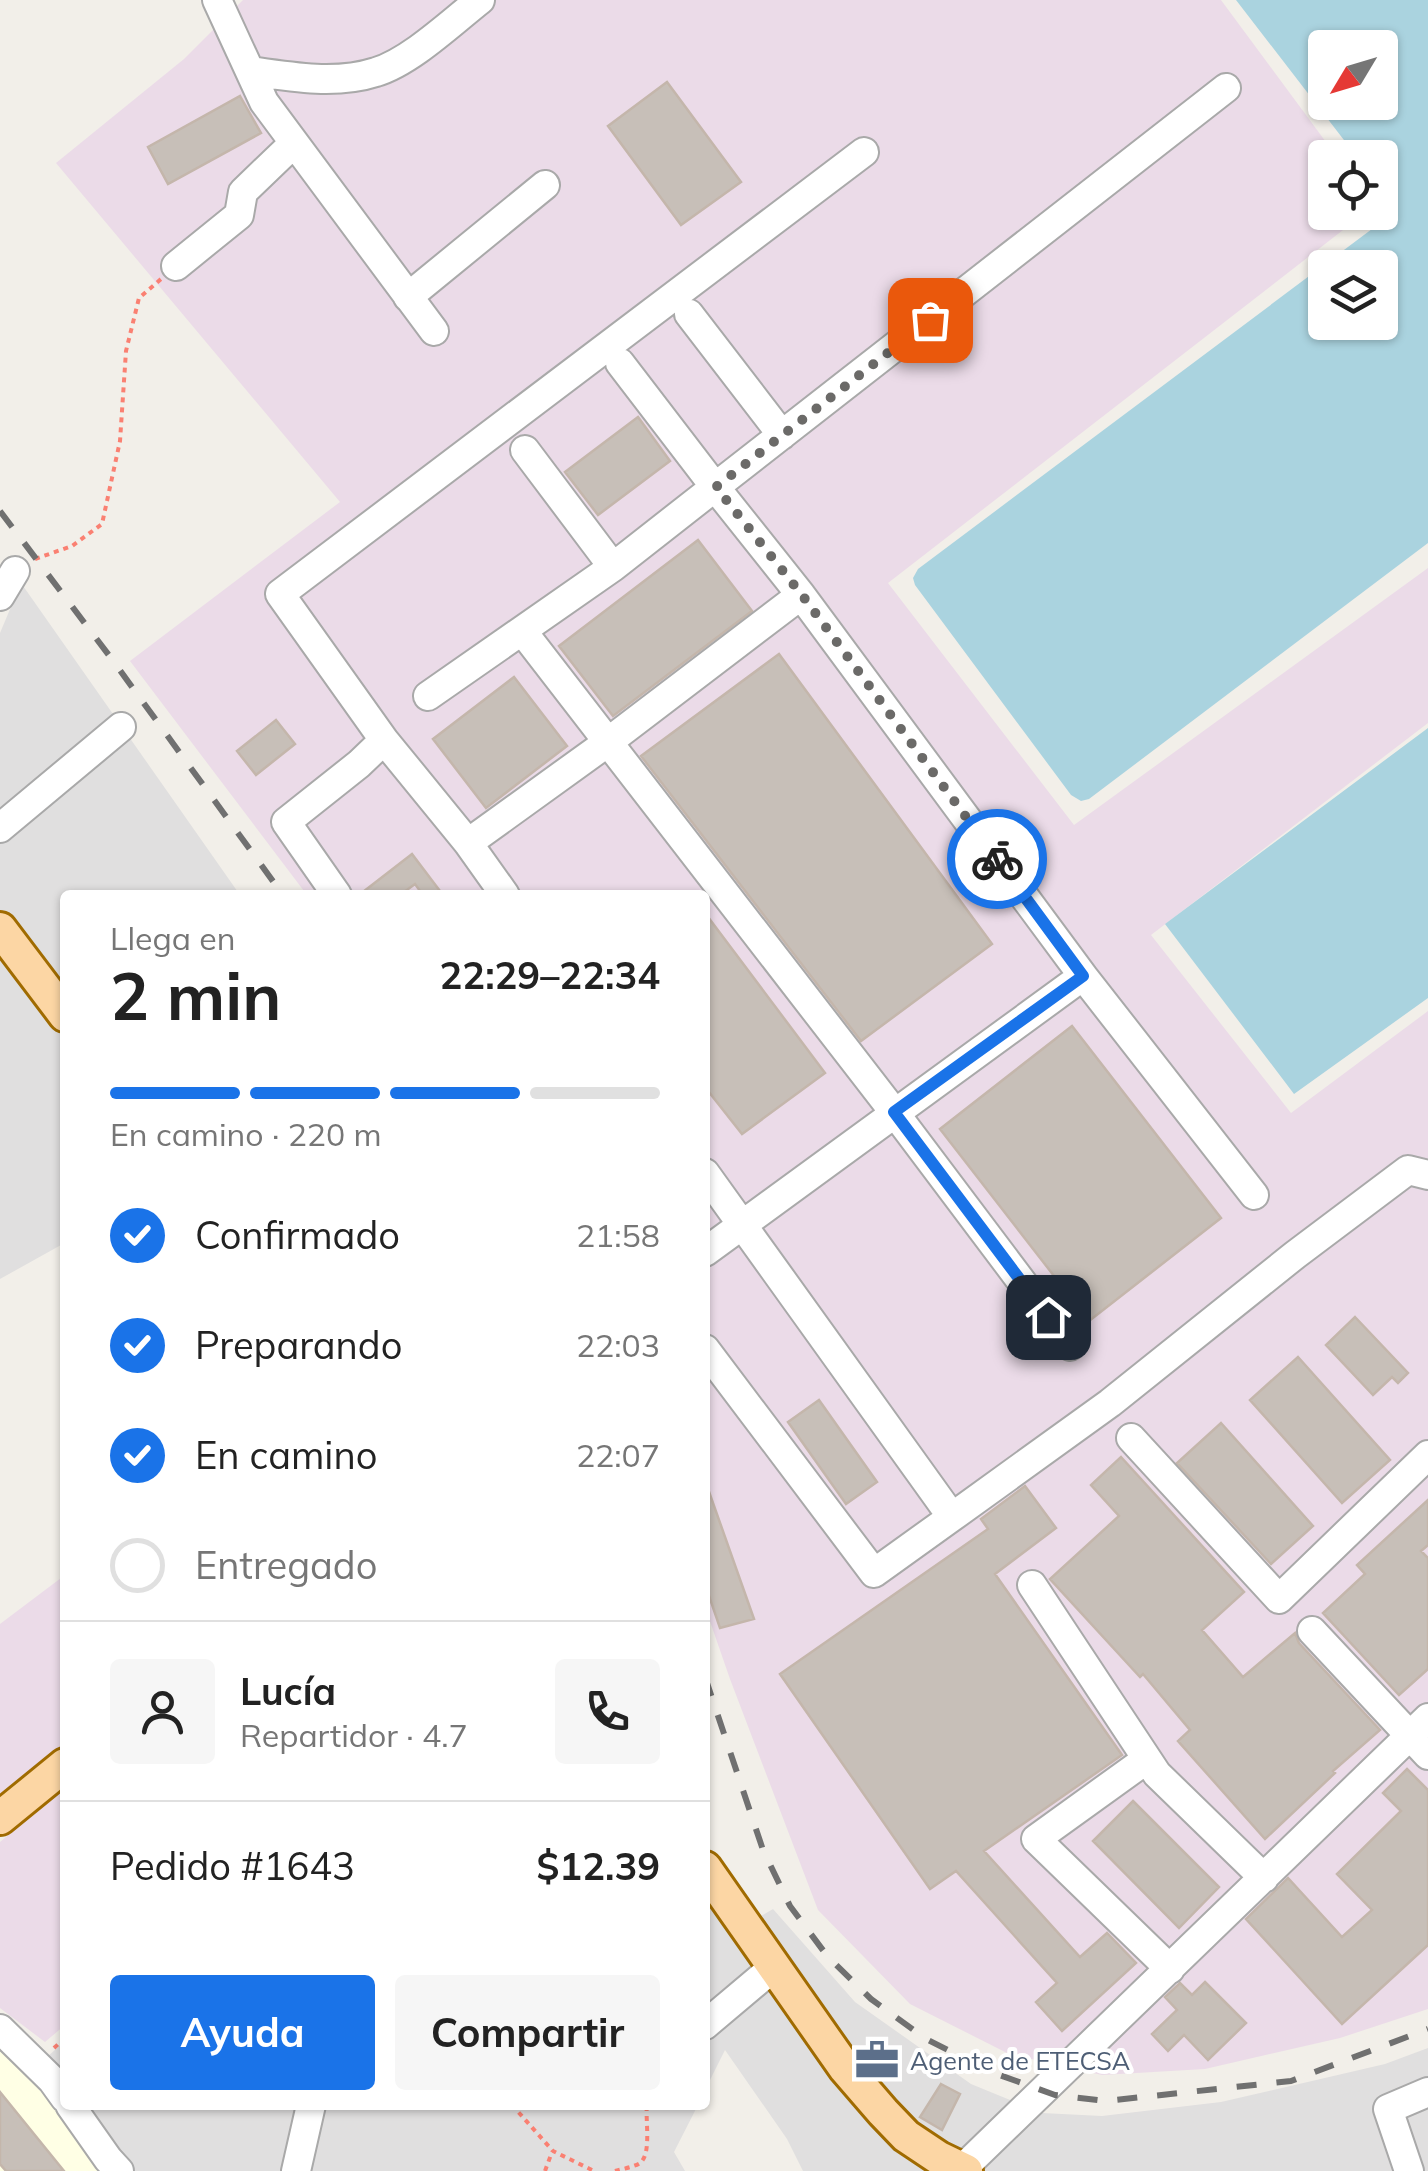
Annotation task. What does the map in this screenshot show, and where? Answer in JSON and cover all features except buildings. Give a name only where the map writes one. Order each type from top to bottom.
[{"type":"main road","points":[[0,929],[60,1007]]},
{"type":"main road","points":[[0,1818],[60,1769]]},
{"type":"main road","points":[[710,1875],[846,2068],[882,2112],[906,2136],[964,2170]]},
{"type":"street","points":[[217,0],[264,102],[434,331]]},
{"type":"street","points":[[250,71],[343,79],[376,72],[422,45],[480,0]]},
{"type":"street","points":[[428,696],[613,567],[1226,88]]},
{"type":"street","points":[[176,266],[239,215],[243,192],[294,143]]},
{"type":"street","points":[[501,890],[384,740],[280,594],[864,152]]},
{"type":"street","points":[[408,297],[545,185]]},
{"type":"street","points":[[689,314],[782,435]]},
{"type":"street","points":[[620,363],[802,595],[1083,976],[1254,1195]]},
{"type":"street","points":[[525,450],[613,567]]},
{"type":"street","points":[[0,596],[15,571]]},
{"type":"street","points":[[468,843],[802,595]]},
{"type":"street","points":[[523,632],[1070,1346]]},
{"type":"street","points":[[0,828],[121,727]]},
{"type":"street","points":[[334,890],[286,822],[384,740]]},
{"type":"street","points":[[710,1248],[1083,976]]},
{"type":"street","points":[[710,1356],[874,1574],[1110,1403],[1408,1170],[1428,1175]]},
{"type":"street","points":[[710,1180],[952,1517]]},
{"type":"street","points":[[1131,1438],[1279,1599],[1428,1455]]},
{"type":"street","points":[[1032,1585],[1157,1774],[1264,1878]]},
{"type":"street","points":[[964,2170],[1264,1878],[1422,1736],[1312,1631]]},
{"type":"street","points":[[1147,1759],[1036,1839],[1170,1969]]},
{"type":"street","points":[[710,2021],[775,1966]]},
{"type":"street","points":[[0,2029],[60,2091]]},
{"type":"street","points":[[1409,2171],[1388,2110],[1428,2092]]},
{"type":"street","points":[[74,2110],[119,2171]]},
{"type":"street","points":[[296,2171],[311,2110]]},
{"type":"path","points":[[15,571],[72,546],[102,524],[120,441],[126,351],[139,298],[176,266]]},
{"type":"path","points":[[516,2110],[553,2151],[594,2171]]},
{"type":"path","points":[[616,2171],[640,2163],[644,2157],[647,2110]]},
{"type":"path","points":[[545,2171],[553,2151]]},
{"type":"shaded area","points":[[243,0],[1221,0],[1324,140],[1308,140],[1308,230],[1343,230],[1317,250],[1308,250],[1308,257],[888,583],[1074,825],[1428,568],[1428,723],[1151,935],[1291,1113],[1428,1011],[1428,2009],[1340,2038],[1205,2069],[1102,2075],[1009,2054],[910,2004],[818,1910],[710,1621],[710,890],[303,890],[130,661],[340,502],[56,163],[184,59]]},
{"type":"shaded area","points":[[21,583],[236,890],[60,890],[60,1246],[0,1279],[0,633]]},
{"type":"shaded area","points":[[60,1579],[60,1753],[0,1801],[0,1624]]},
{"type":"shaded area","points":[[60,1792],[60,2029],[45,2042],[0,2008],[0,1842]]},
{"type":"shaded area","points":[[710,1903],[734,1932],[773,1909],[855,2002],[971,2084],[1042,2113],[1102,2116],[1221,2102],[1385,2064],[1428,2048],[1428,2171],[803,2171],[787,2139],[725,2050],[710,2080]]},
{"type":"shaded area","points":[[60,2045],[60,2110],[695,2110],[674,2152],[685,2171],[107,2171],[29,2073]]},
{"type":"shaded area","points":[[0,2048],[29,2073],[107,2171],[0,2171]]},
{"type":"water","points":[[1236,0],[1428,0],[1428,543],[1089,799],[1081,801],[1071,795],[913,578],[918,569],[1308,277],[1308,340],[1398,340],[1398,250],[1344,250],[1371,230],[1398,230],[1398,140],[1344,140],[1328,120],[1398,120],[1398,30],[1308,30],[1308,93]]},
{"type":"water","points":[[1428,728],[1428,998],[1294,1094],[1165,924]]},
{"type":"railway","points":[[0,511],[279,890]]},
{"type":"railway","points":[[710,1692],[763,1850],[790,1906],[828,1957],[871,1999],[926,2039],[994,2073],[1055,2095],[1105,2101],[1291,2081],[1428,2029]]},
{"type":"way so far","points":[[930,320],[716,487],[802,595],[997,859]]},
{"type":"place","name":"Agente de ETECSA","points":[[877,2060]]},
{"type":"route","points":[[997,859],[1083,976],[894,1112],[1048,1317]]}]
